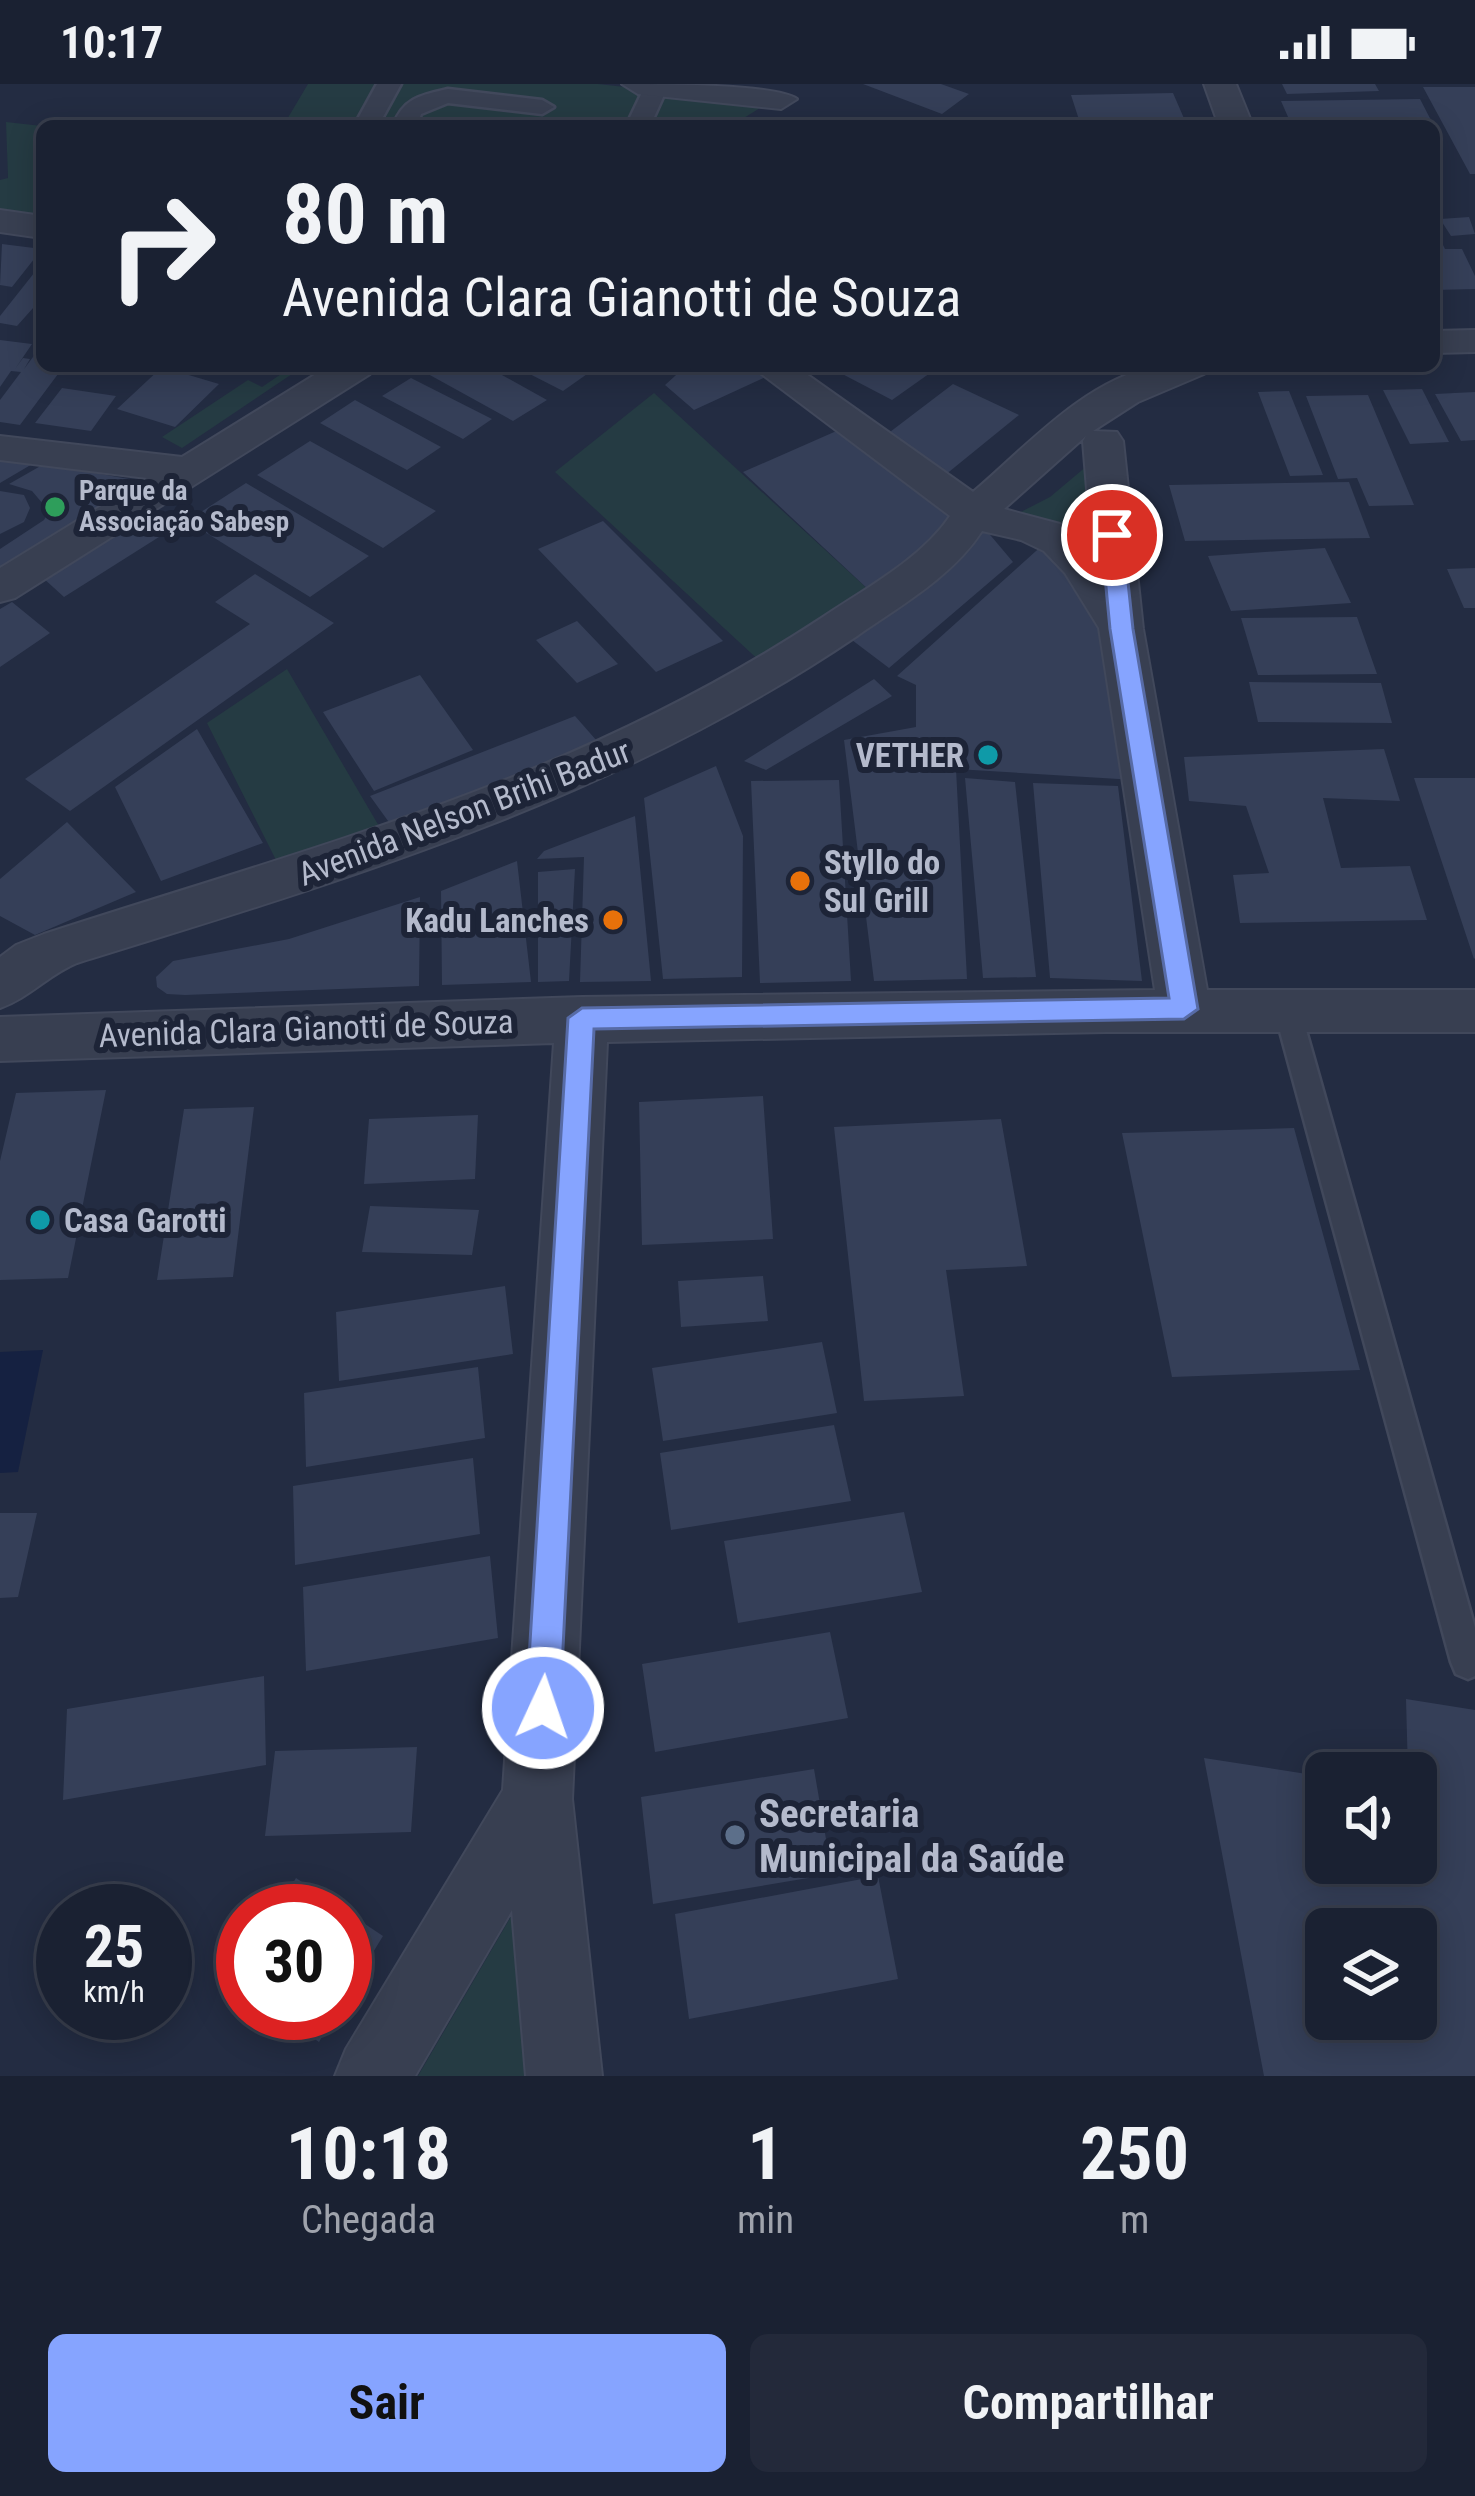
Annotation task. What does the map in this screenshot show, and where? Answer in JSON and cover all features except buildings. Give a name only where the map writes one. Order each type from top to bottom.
[{"type":"street","points":[[369,120],[389,84]]},
{"type":"street","points":[[369,120],[459,96],[537,116],[556,84]]},
{"type":"street","points":[[1220,84],[1234,120]]},
{"type":"street","points":[[639,120],[647,85],[792,92]]},
{"type":"street","points":[[751,120],[792,92]]},
{"type":"street","points":[[0,221],[36,226]]},
{"type":"street","points":[[1440,342],[1475,341]]},
{"type":"street","points":[[0,588],[346,372]]},
{"type":"street","points":[[778,372],[975,524],[1035,529],[1066,545],[1121,629]]},
{"type":"street","name":"Avenida Nelson Brihi Badur","points":[[0,987],[34,959],[62,948],[453,823],[642,745],[821,641],[975,524],[1038,495],[1117,395],[1175,372]]},
{"type":"street","name":"Avenida Nelson Brihi Badur","points":[[1088,433],[1141,414],[1215,372]]},
{"type":"street","points":[[1088,433],[1184,1009]]},
{"type":"street","points":[[0,448],[187,470]]},
{"type":"street","name":"Avenida Clara Gianotti de Souza","points":[[0,1039],[582,1018],[1184,1009],[1475,1011]]},
{"type":"street","points":[[563,2076],[537,1799],[582,1018]]},
{"type":"street","points":[[373,2076],[537,1799]]},
{"type":"lane","points":[[1287,1009],[1468,1662]]},
{"type":"shaded area","points":[[308,84],[598,84],[768,103],[741,120],[287,120]]},
{"type":"shaded area","points":[[6,122],[36,125],[36,217],[0,213],[0,180],[8,178]]},
{"type":"shaded area","points":[[284,372],[295,372],[182,448],[162,437],[248,380],[262,387]]},
{"type":"shaded area","points":[[654,393],[871,592],[765,666],[555,472]]},
{"type":"shaded area","points":[[1094,460],[1107,586],[1069,534],[1044,520],[1009,518],[1050,497]]},
{"type":"shaded area","points":[[287,669],[383,833],[280,868],[207,723]]},
{"type":"shaded area","points":[[530,1884],[548,2076],[418,2076]]},
{"type":"water","points":[[43,1350],[18,1472],[0,1473],[0,1352]]},
{"type":"place","name":"Parque da Associação Sabesp","points":[[55,507]]},
{"type":"place","name":"VETHER","points":[[988,755]]},
{"type":"place","name":"Styllo do Sul Grill","points":[[800,881]]},
{"type":"place","name":"Kadu Lanches","points":[[613,920]]},
{"type":"place","name":"Casa Garotti","points":[[40,1220]]},
{"type":"place","name":"Secretaria Municipal da Saúde","points":[[735,1835]]},
{"type":"route","points":[[543,1708],[582,1018],[1184,1009],[1121,629],[1112,535]]}]
